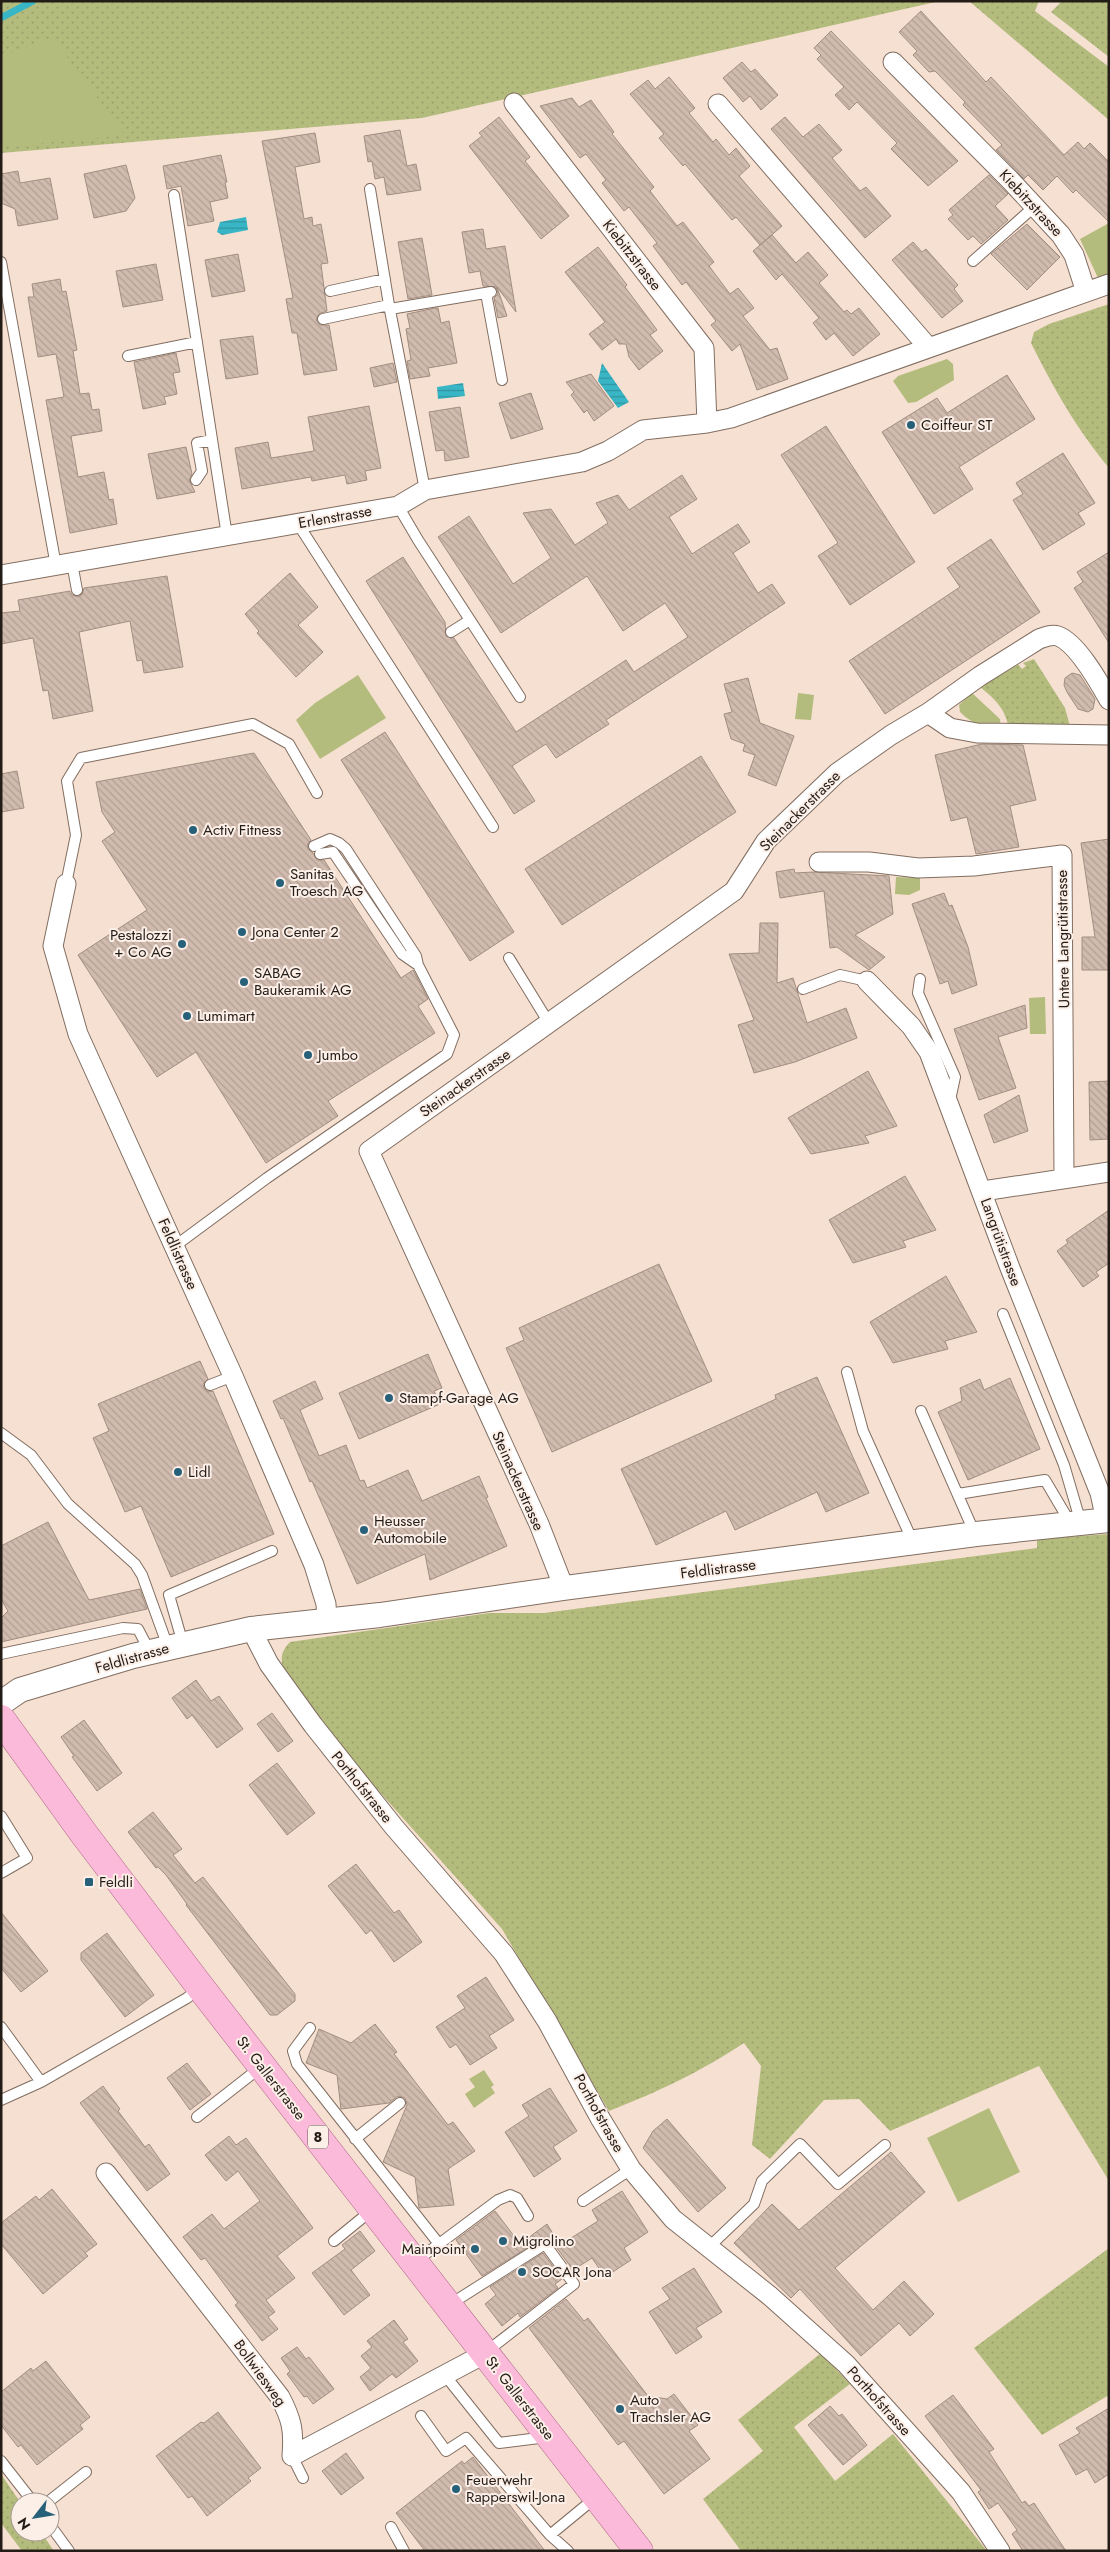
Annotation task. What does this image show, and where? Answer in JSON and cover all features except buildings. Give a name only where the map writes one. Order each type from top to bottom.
[{"type":"main road","name":"St. Gallerstrasse","points":[[1,1719],[84,1834],[201,1988],[639,2551]]},
{"type":"street","name":"Kiebitzstrasse","points":[[893,62],[1061,235],[1074,255],[1086,292]]},
{"type":"street","name":"Kiebitzstrasse","points":[[514,103],[704,348],[707,423]]},
{"type":"street","points":[[718,104],[928,347]]},
{"type":"street","points":[[707,423],[730,418],[1109,284]]},
{"type":"street","name":"Erlenstrasse","points":[[1,575],[398,506],[425,490],[582,462],[608,451],[643,430],[707,423]]},
{"type":"street","name":"Steinackerstrasse","points":[[564,1588],[538,1524],[369,1151],[734,891],[766,841],[836,773],[891,735],[928,713],[980,676],[1049,635],[1058,636],[1070,644],[1098,681],[1109,700]]},
{"type":"street","points":[[928,713],[950,728],[978,733],[1109,735]]},
{"type":"street","name":"Untere Langrütistrasse","points":[[820,862],[869,862],[918,868],[974,866],[1062,855],[1064,1178]]},
{"type":"street","name":"Feldlistrasse","points":[[66,884],[53,946],[78,1034],[233,1376],[314,1565],[326,1604],[327,1621]]},
{"type":"street","name":"Langrütistrasse","points":[[868,981],[911,1026],[929,1052],[983,1191],[1010,1268],[1100,1493],[1108,1520]]},
{"type":"street","points":[[983,1191],[1109,1172]]},
{"type":"street","name":"Feldlistrasse","points":[[1,1704],[20,1690],[167,1648],[251,1629],[380,1616],[564,1588],[976,1534],[1108,1520]]},
{"type":"street","name":"Porthofstrasse","points":[[251,1629],[269,1664],[313,1725],[394,1827],[504,1954],[547,2021],[600,2118],[631,2169],[673,2218],[770,2296],[846,2364],[960,2492],[1000,2551]]},
{"type":"street","name":"Bollwiesweg","points":[[106,2173],[280,2397],[291,2418],[293,2436],[292,2456]]},
{"type":"street","points":[[292,2456],[486,2353]]},
{"type":"lane","points":[[370,189],[390,307],[425,490]]},
{"type":"lane","points":[[174,195],[227,536]]},
{"type":"lane","points":[[973,261],[1034,206]]},
{"type":"lane","points":[[1,262],[64,564],[77,590]]},
{"type":"lane","points":[[330,291],[385,279]]},
{"type":"lane","points":[[323,319],[488,292],[502,380]]},
{"type":"lane","points":[[128,356],[196,342]]},
{"type":"lane","points":[[196,480],[202,471],[197,443],[212,440]]},
{"type":"lane","points":[[398,506],[520,697]]},
{"type":"lane","points":[[298,524],[493,827]]},
{"type":"lane","points":[[451,632],[470,620]]},
{"type":"lane","points":[[66,884],[76,836],[67,780],[81,758],[253,724],[288,744],[317,793]]},
{"type":"lane","points":[[174,1246],[267,1178],[448,1054],[454,1035],[418,966],[416,956],[346,849],[339,842],[330,839],[317,850]]},
{"type":"lane","points":[[509,958],[549,1023]]},
{"type":"lane","points":[[803,989],[840,975],[868,981]]},
{"type":"lane","points":[[920,979],[918,993],[955,1077],[949,1104]]},
{"type":"lane","points":[[1003,1314],[1064,1465],[1076,1524]]},
{"type":"lane","points":[[847,1372],[863,1430],[913,1543]]},
{"type":"lane","points":[[210,1385],[233,1376]]},
{"type":"lane","points":[[921,1410],[976,1534]]},
{"type":"lane","points":[[1,1433],[30,1454],[68,1504],[135,1564],[142,1575],[167,1648]]},
{"type":"lane","points":[[958,1494],[1045,1480],[1076,1524]]},
{"type":"lane","points":[[167,1648],[169,1595],[272,1551]]},
{"type":"lane","points":[[1,1654],[123,1628],[138,1629],[167,1648]]},
{"type":"lane","points":[[1,1816],[27,1858],[1,1873]]},
{"type":"lane","points":[[1,2100],[41,2082],[188,1998],[201,1988]]},
{"type":"lane","points":[[1,2027],[41,2082]]},
{"type":"lane","points":[[310,2028],[293,2051],[296,2064],[439,2244]]},
{"type":"lane","points":[[197,2117],[262,2066]]},
{"type":"lane","points":[[355,2139],[400,2103]]},
{"type":"lane","points":[[708,2248],[754,2204],[762,2180],[800,2144],[838,2184],[886,2145]]},
{"type":"lane","points":[[583,2201],[631,2169]]},
{"type":"lane","points":[[416,2262],[498,2200],[510,2195],[517,2198],[528,2216]]},
{"type":"lane","points":[[334,2241],[374,2208]]},
{"type":"lane","points":[[449,2305],[545,2244],[574,2284],[486,2353]]},
{"type":"lane","points":[[444,2374],[499,2443],[550,2437]]},
{"type":"lane","points":[[421,2416],[446,2451],[466,2438],[550,2535],[568,2551]]},
{"type":"lane","points":[[292,2456],[304,2478]]},
{"type":"lane","points":[[1,2461],[25,2492]]},
{"type":"lane","points":[[60,2493],[86,2472]]},
{"type":"lane","points":[[550,2535],[597,2496]]},
{"type":"lane","points":[[391,2527],[404,2551]]},
{"type":"lane","points":[[60,2539],[69,2551]]},
{"type":"green space","points":[[1,1],[940,1],[422,118],[1,153]]},
{"type":"green space","points":[[969,1],[1039,1],[1035,11],[1109,67],[1109,120]]},
{"type":"green space","points":[[1062,1],[1109,1],[1109,57],[1051,12]]},
{"type":"green space","points":[[53,38],[125,135],[1,147],[1,56]]},
{"type":"green space","points":[[1109,223],[1109,273],[1098,278],[1080,239]]},
{"type":"green space","points":[[1109,304],[1109,468],[1066,408],[1031,343],[1034,332],[1049,324]]},
{"type":"green space","points":[[947,359],[953,364],[954,380],[916,402],[908,403],[893,381],[898,376]]},
{"type":"green space","points":[[1034,659],[1065,708],[1071,730],[1009,731],[1003,711],[991,696],[980,687],[1017,663],[1022,669],[1026,666],[1023,663]]},
{"type":"green space","points":[[358,675],[386,718],[320,759],[296,720],[315,703]]},
{"type":"green space","points":[[798,693],[814,695],[811,720],[795,719]]},
{"type":"green space","points":[[972,693],[1000,719],[1001,730],[979,725],[969,720],[960,712],[959,705]]},
{"type":"green space","points":[[896,877],[920,878],[920,890],[909,895],[895,894]]},
{"type":"green space","points":[[1045,997],[1046,1034],[1030,1034],[1029,998]]},
{"type":"green space","points":[[1109,1534],[1109,2181],[1039,2066],[890,2131],[859,2099],[824,2100],[770,2159],[752,2145],[761,2066],[744,2043],[678,2081],[609,2111],[502,1929],[343,1751],[285,1674],[282,1665],[283,1653],[290,1642],[489,1613],[544,1613],[1037,1548],[1037,1539]]},
{"type":"green space","points":[[484,2070],[494,2085],[491,2087],[495,2093],[474,2108],[465,2094],[475,2087],[469,2079]]},
{"type":"green space","points":[[989,2108],[1020,2172],[958,2202],[927,2138]]},
{"type":"green space","points":[[1109,2248],[1109,2395],[1042,2435],[974,2348]]},
{"type":"green space","points":[[821,2353],[850,2384],[794,2427],[835,2481],[893,2434],[987,2551],[741,2551],[703,2499],[763,2451],[738,2420]]},
{"type":"green space","points":[[1,2474],[13,2492],[10,2492],[10,2535],[1,2523]]},
{"type":"green space","points":[[15,2542],[48,2542],[54,2551],[22,2551]]},
{"type":"water","points":[[246,217],[248,230],[222,235],[217,232],[220,222]]},
{"type":"water","points":[[602,363],[629,402],[618,408],[598,381]]},
{"type":"water","points":[[463,383],[465,396],[438,399],[437,387]]},
{"type":"waterway","points":[[1,18],[33,1]]},
{"type":"place","name":"Coiffeur ST","points":[[911,425]]},
{"type":"place","name":"Activ Fitness","points":[[193,830]]},
{"type":"place","name":"Sanitas Troesch AG","points":[[280,883]]},
{"type":"place","name":"Jona Center 2","points":[[242,932]]},
{"type":"place","name":"Pestalozzi + Co AG","points":[[182,944]]},
{"type":"place","name":"SABAG Baukeramik AG","points":[[244,982]]},
{"type":"place","name":"Lumimart","points":[[187,1016]]},
{"type":"place","name":"Jumbo","points":[[308,1055]]},
{"type":"place","name":"Stampf-Garage AG","points":[[389,1398]]},
{"type":"place","name":"Lidl","points":[[178,1472]]},
{"type":"place","name":"Heusser Automobile","points":[[364,1530]]},
{"type":"place","name":"Feldli","points":[[89,1882]]},
{"type":"place","name":"Migrolino","points":[[503,2241]]},
{"type":"place","name":"Mainpoint","points":[[475,2249]]},
{"type":"place","name":"SOCAR Jona","points":[[522,2272]]},
{"type":"place","name":"Auto Trachsler AG","points":[[620,2409]]},
{"type":"place","name":"Feuerwehr Rapperswil-Jona","points":[[456,2489]]}]
